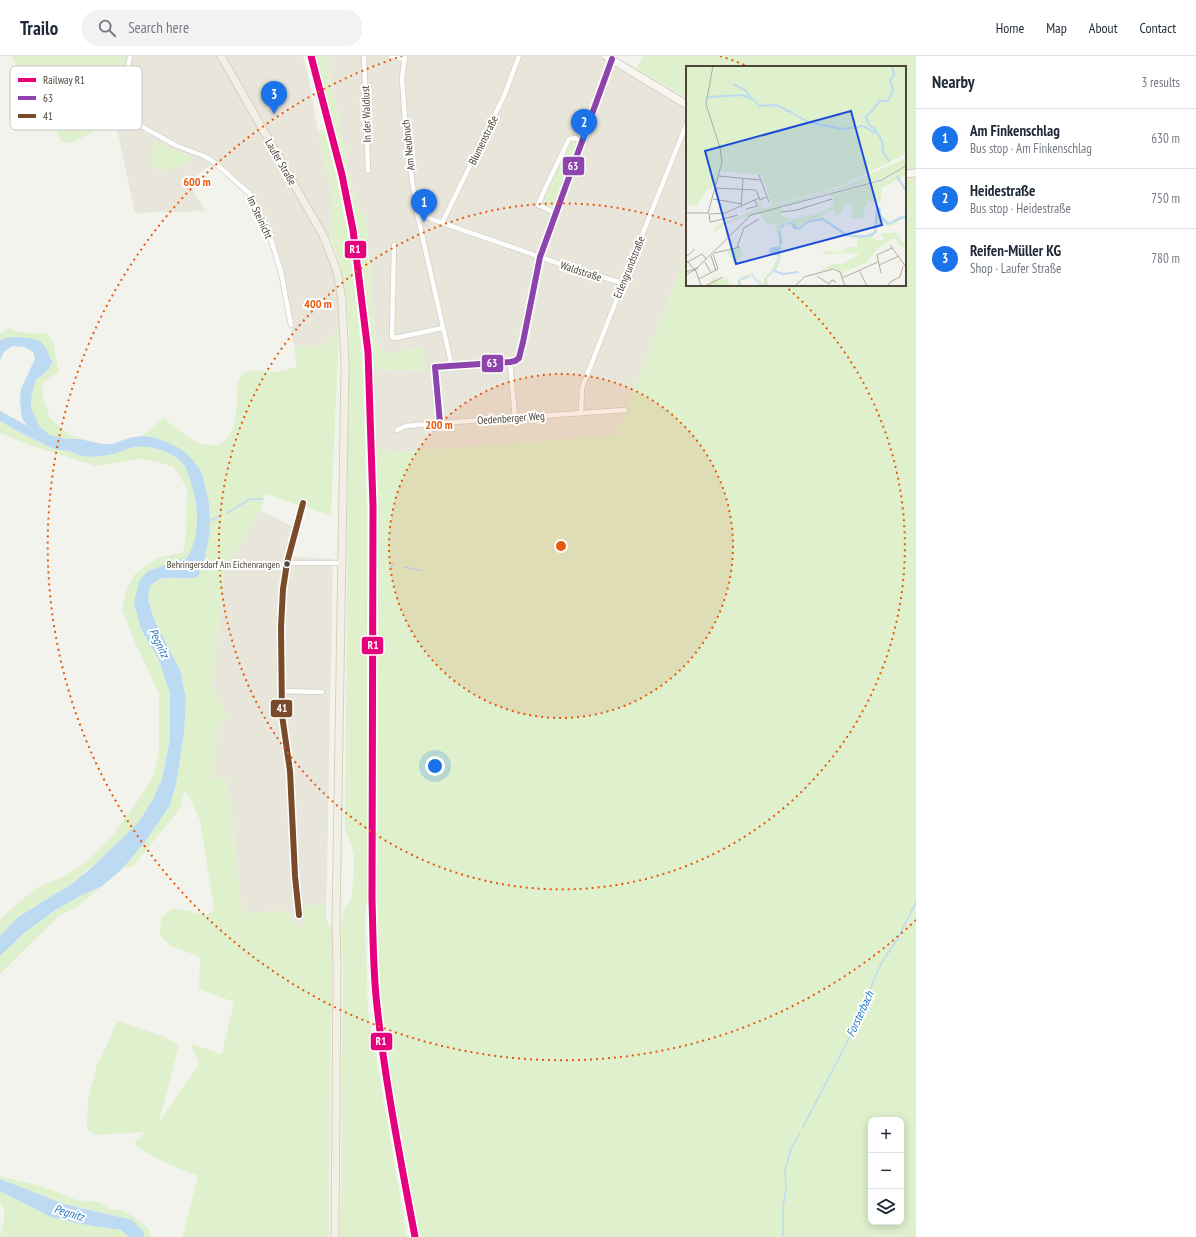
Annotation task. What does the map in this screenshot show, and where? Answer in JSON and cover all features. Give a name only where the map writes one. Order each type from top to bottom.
[{"type":"main road","name":"Laufer Straße","points":[[221,56],[324,237],[337,271],[342,300],[345,366],[336,921],[335,1237]]},
{"type":"street","points":[[128,66],[130,56]]},
{"type":"street","name":"In der Waldlust","points":[[364,56],[368,172]]},
{"type":"street","points":[[391,56],[404,58]]},
{"type":"street","name":"Blumenstraße","points":[[442,223],[504,96],[519,56]]},
{"type":"street","name":"Am Neubruch","points":[[404,58],[402,79],[409,159],[417,213],[452,367]]},
{"type":"street","points":[[440,423],[435,367],[510,362],[519,358],[540,257],[609,58],[686,104]]},
{"type":"street","name":"Im Steinicht","points":[[142,126],[175,145],[204,156],[214,162],[250,194],[268,229],[281,272],[291,325]]},
{"type":"street","name":"Erlengrundstraße","points":[[581,413],[582,388],[686,126]]},
{"type":"street","points":[[556,213],[538,205],[569,139],[576,138],[581,142]]},
{"type":"street","points":[[906,174],[916,173]]},
{"type":"street","name":"Waldstraße","points":[[417,213],[540,257],[623,283]]},
{"type":"street","points":[[394,245],[392,336],[395,338],[443,328]]},
{"type":"street","points":[[510,362],[515,418]]},
{"type":"street","name":"Oedenberger Weg","points":[[397,430],[406,426],[440,423],[625,410]]},
{"type":"street","points":[[299,915],[296,892],[290,771],[282,715],[281,605],[287,563],[303,503]]},
{"type":"street","points":[[287,563],[342,563]]},
{"type":"street","points":[[282,691],[322,692]]},
{"type":"shaded area","points":[[128,56],[303,56],[333,198],[330,236],[322,244],[331,265],[337,292],[339,330],[322,347],[294,346],[279,272],[267,229],[247,196],[218,169],[210,165],[188,182],[206,211],[135,213],[117,130],[142,130],[142,66],[126,66]]},
{"type":"shaded area","points":[[328,56],[614,56],[686,98],[686,257],[616,436],[390,453],[373,448],[370,369],[425,371],[423,347],[387,354],[375,340],[366,218],[355,202],[329,71]]},
{"type":"shaded area","points":[[260,510],[295,528],[292,557],[333,559],[326,903],[304,906],[303,919],[300,927],[296,927],[288,911],[242,913],[230,801],[226,779],[213,777],[218,725],[212,688],[225,570]]},
{"type":"green space","points":[[11,56],[128,56],[126,66],[17,66]]},
{"type":"green space","points":[[313,56],[328,56],[329,71],[355,202],[366,218],[375,340],[387,354],[423,347],[426,371],[370,369],[369,344],[354,230],[343,174]]},
{"type":"green space","points":[[644,56],[916,56],[916,1237],[419,1237],[377,1002],[374,903],[375,505],[373,448],[390,453],[616,435],[686,257],[686,286],[906,286],[906,66],[686,66],[686,97],[636,68]]},
{"type":"green space","points":[[324,129],[336,176],[347,231],[362,352],[367,506],[367,901],[365,918],[368,1010],[407,1237],[340,1237],[343,975],[341,922],[344,910],[351,899],[354,871],[354,853],[345,829],[349,335],[347,301],[340,264],[330,236],[333,198],[318,131]]},
{"type":"green space","points":[[55,130],[96,130],[72,143],[62,142]]},
{"type":"green space","points":[[574,140],[578,145],[554,210],[545,207],[542,204],[569,142]]},
{"type":"green space","points":[[154,141],[194,158],[179,167],[163,170],[151,168]]},
{"type":"green space","points":[[9,328],[19,332],[47,334],[53,341],[59,372],[42,383],[43,397],[50,418],[69,434],[80,439],[66,439],[50,435],[40,427],[31,408],[32,393],[36,380],[48,371],[50,358],[44,345],[5,338],[0,341],[0,333]]},
{"type":"green space","points":[[339,330],[331,516],[266,494],[260,510],[225,570],[212,688],[229,717],[218,726],[213,777],[226,779],[230,801],[242,913],[288,911],[296,926],[300,927],[303,919],[304,906],[326,903],[326,919],[333,931],[329,1237],[182,1237],[198,1176],[158,1159],[136,1146],[135,1141],[141,1138],[144,1132],[94,1135],[87,1129],[88,1099],[97,1065],[117,1021],[165,1037],[179,1046],[159,1122],[199,1064],[191,1044],[222,1054],[234,1002],[199,989],[200,957],[171,946],[160,935],[161,917],[173,908],[207,915],[214,909],[200,820],[185,789],[180,809],[133,866],[122,869],[145,842],[170,805],[176,785],[184,734],[186,699],[180,670],[155,623],[148,600],[150,586],[164,578],[189,579],[208,539],[210,531],[190,457],[168,443],[156,438],[142,436],[163,418],[200,444],[216,445],[224,442],[233,429],[236,414],[238,381],[244,373],[256,370],[275,372],[297,367],[294,346],[322,347]]},
{"type":"green space","points":[[0,421],[50,447],[70,451],[81,456],[104,456],[136,447],[150,447],[168,453],[183,463],[186,468],[194,492],[197,520],[195,539],[188,557],[148,571],[141,629],[158,658],[170,693],[170,739],[162,779],[152,801],[138,823],[115,846],[69,886],[17,918],[0,936],[0,920],[7,913],[36,888],[65,876],[82,865],[111,837],[135,805],[154,775],[159,752],[159,694],[122,610],[126,592],[134,575],[158,557],[183,553],[186,534],[187,488],[173,466],[139,459],[96,466],[32,446],[0,433]]},
{"type":"green space","points":[[102,886],[77,907],[61,914],[0,974],[0,956],[32,927],[61,907]]},
{"type":"green space","points":[[0,1176],[41,1186],[77,1200],[98,1202],[109,1209],[123,1211],[130,1214],[148,1228],[152,1237],[144,1237],[144,1232],[113,1215],[64,1204],[4,1181],[0,1179]]},
{"type":"green space","points":[[0,1191],[28,1204],[81,1224],[121,1230],[128,1237],[0,1237],[4,1210],[0,1204]]},
{"type":"water","name":"Pegnitz","points":[[5,338],[31,338],[41,342],[53,362],[47,371],[36,380],[32,393],[31,408],[40,427],[50,435],[66,439],[80,439],[102,444],[112,444],[129,438],[142,436],[153,437],[181,449],[199,468],[204,480],[209,504],[210,531],[203,566],[198,577],[161,579],[150,586],[148,600],[155,622],[180,670],[186,699],[184,734],[176,785],[170,805],[145,842],[122,869],[102,886],[78,897],[54,911],[23,934],[0,956],[0,936],[17,918],[69,886],[90,869],[138,823],[152,801],[162,779],[170,739],[170,693],[158,658],[141,629],[134,603],[139,581],[148,571],[188,557],[195,539],[197,520],[194,492],[187,470],[183,463],[168,453],[150,447],[136,447],[104,456],[81,456],[70,451],[50,447],[0,421],[0,411],[28,426],[22,419],[20,401],[21,389],[35,359],[33,352],[24,347],[12,346],[4,352],[0,360],[0,341]]},
{"type":"water","name":"Pegnitz","points":[[0,1179],[64,1204],[132,1220],[144,1232],[144,1237],[128,1237],[121,1230],[81,1224],[51,1217],[0,1191]]},
{"type":"waterway","points":[[227,513],[250,499],[263,499]]},
{"type":"waterway","points":[[209,521],[220,516]]},
{"type":"waterway","points":[[390,568],[394,563]]},
{"type":"waterway","points":[[404,567],[422,571]]},
{"type":"waterway","name":"Forsterbach","points":[[803,1127],[867,1004],[872,984],[882,962],[898,938],[916,902]]},
{"type":"waterway","name":"Forsterbach","points":[[783,1237],[783,1207],[786,1189],[785,1170],[791,1149],[800,1133]]},
{"type":"rail line","name":"R1","points":[[311,56],[342,175],[353,230],[368,352],[373,506],[372,899],[374,972],[379,1026],[388,1087],[415,1237]]},
{"type":"transit line","name":"63","points":[[440,423],[435,367],[510,362],[519,358],[540,257],[612,59]]},
{"type":"transit line","name":"41","points":[[299,915],[295,876],[290,771],[282,715],[281,627],[283,589],[287,563],[303,503]]},
{"type":"place","name":"Reifen-Müller KG","points":[[274,114]]},
{"type":"place","name":"Heidestraße","points":[[584,142]]},
{"type":"place","name":"Am Finkenschlag","points":[[424,222]]},
{"type":"place","name":"Behringersdorf Am Eichenrangen","points":[[287,564]]}]
